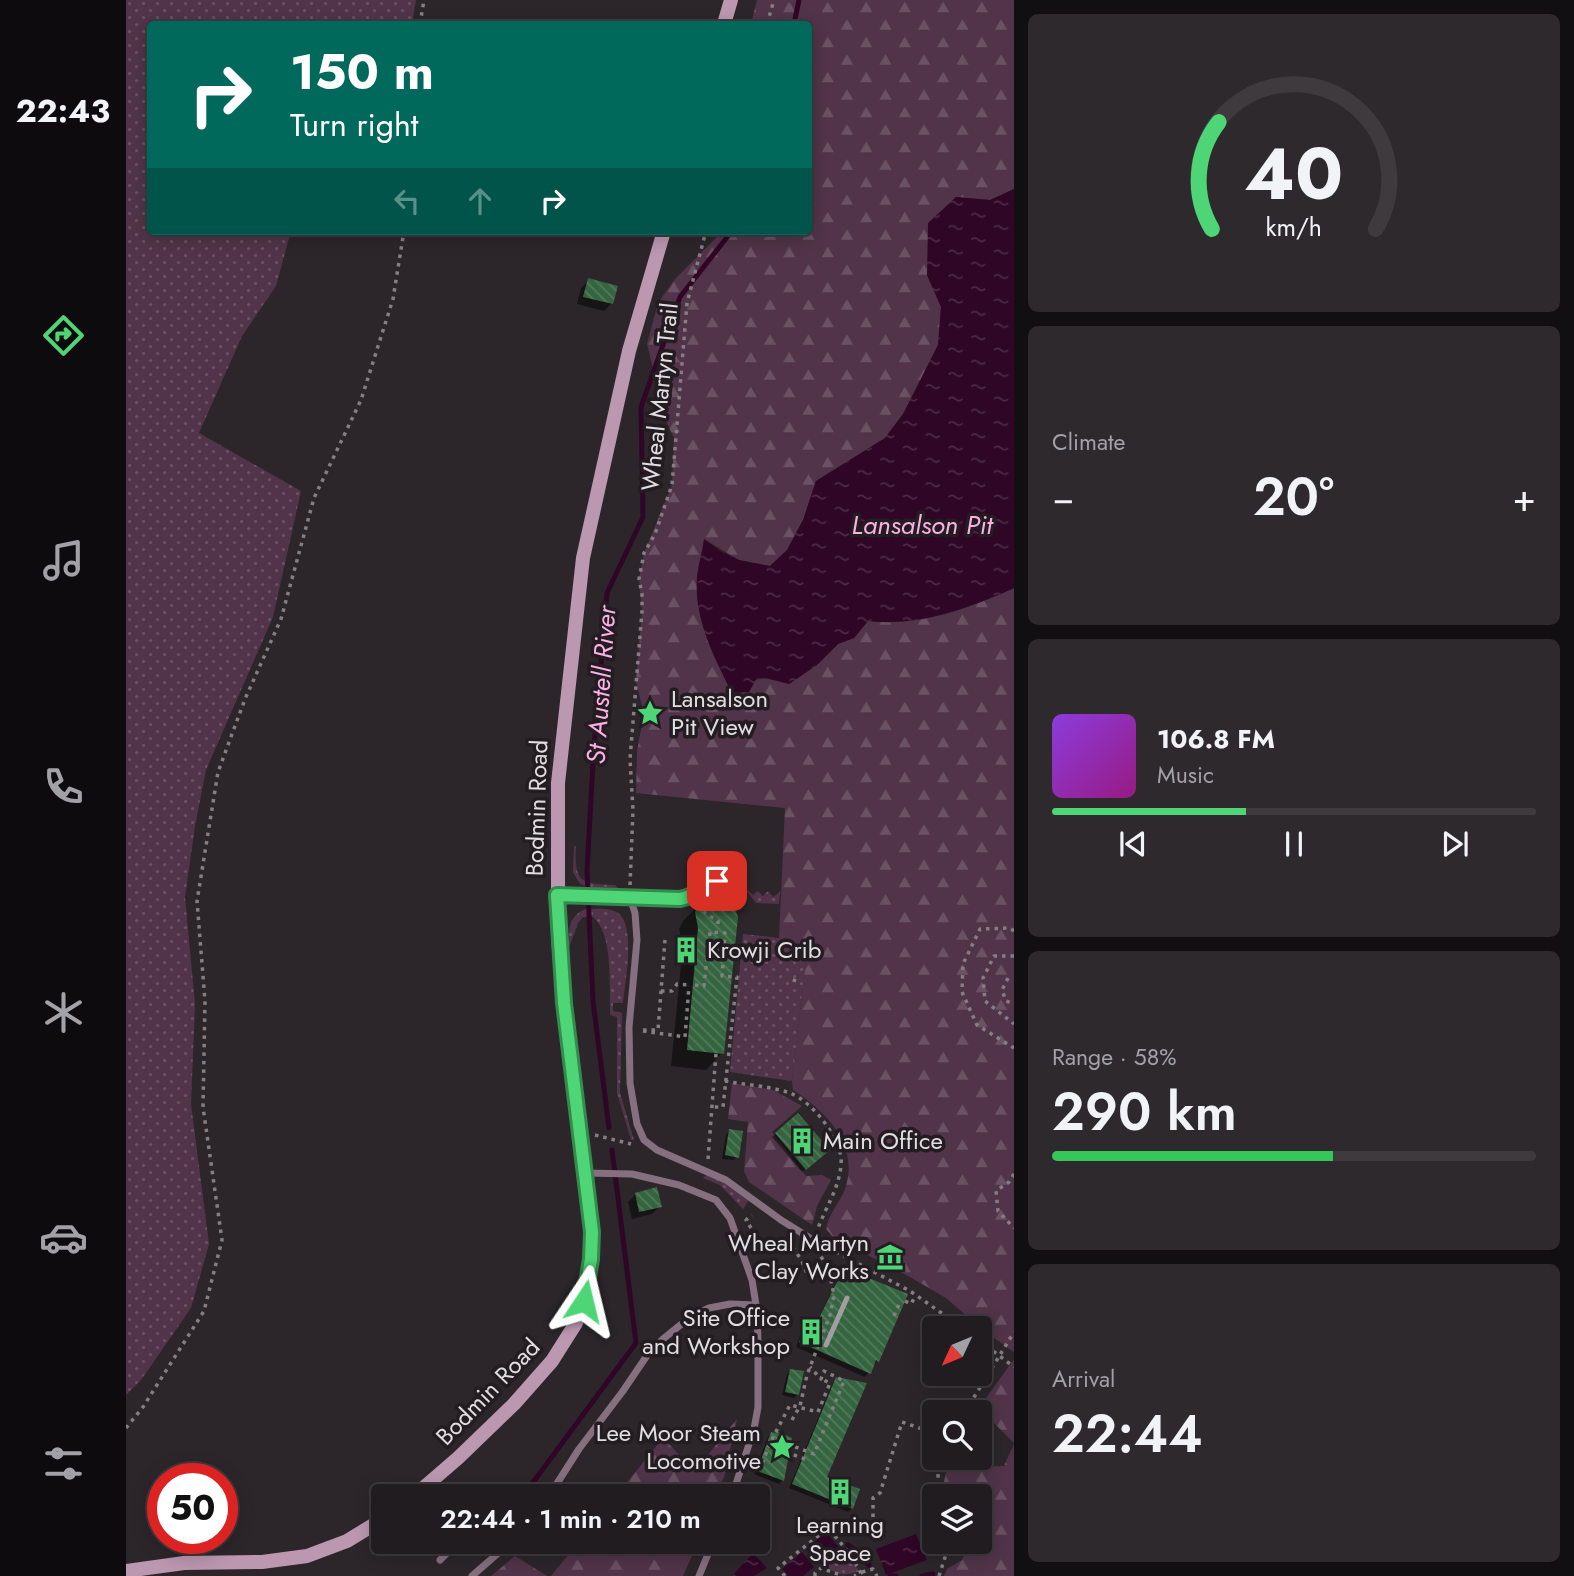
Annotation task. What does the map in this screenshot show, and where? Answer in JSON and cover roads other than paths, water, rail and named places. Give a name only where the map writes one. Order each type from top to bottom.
[{"type":"main road","points":[[725,21],[731,0]]},
{"type":"main road","name":"Bodmin Road","points":[[428,1484],[513,1404],[552,1361],[576,1323],[584,1301],[591,1259],[592,1232],[563,996],[564,895],[558,783],[583,558],[629,351],[663,235]]},
{"type":"main road","points":[[126,1571],[184,1563],[285,1560],[348,1541],[371,1527]]},
{"type":"lane","points":[[564,895],[680,899],[691,897],[717,881]]},
{"type":"lane","points":[[630,898],[635,913],[637,940],[629,1027],[630,1083],[637,1124],[644,1140],[657,1150],[726,1180],[813,1240]]},
{"type":"lane","points":[[586,1173],[632,1174],[679,1185],[716,1200],[730,1217],[745,1254],[756,1305],[758,1407],[754,1429],[736,1484]]},
{"type":"lane","points":[[556,1484],[648,1354],[663,1339],[689,1318],[709,1308],[730,1304],[756,1305]]},
{"type":"lane","points":[[440,1560],[446,1554]]},
{"type":"lane","points":[[472,1576],[497,1554]]},
{"type":"lane","points":[[698,1576],[708,1554]]},
{"type":"water","name":"Lansalson Pit","points":[[1014,189],[1014,588],[943,614],[906,621],[868,621],[854,638],[838,644],[817,665],[789,684],[757,678],[749,692],[732,693],[707,637],[699,608],[697,577],[704,539],[739,560],[770,566],[787,550],[803,520],[816,481],[885,438],[903,414],[938,345],[941,307],[927,275],[928,223],[956,197],[990,200]]},
{"type":"water","points":[[826,1532],[839,1547],[818,1564],[806,1549]]},
{"type":"water","points":[[916,1534],[922,1554],[927,1560],[886,1575],[876,1549]]},
{"type":"water","points":[[802,1552],[814,1567],[803,1576],[788,1576],[782,1569]]},
{"type":"water","points":[[752,1554],[767,1568],[754,1576],[732,1576]]},
{"type":"waterway","name":"St Austell River","points":[[795,21],[799,0]]},
{"type":"waterway","name":"St Austell River","points":[[609,1128],[593,1001],[587,871],[607,593],[643,517],[641,407],[680,297],[729,235]]},
{"type":"waterway","name":"St Austell River","points":[[532,1484],[636,1343],[612,1150]]},
{"type":"waterway","points":[[848,1545],[869,1565]]},
{"type":"waterway","points":[[922,1576],[933,1574]]},
{"type":"waterway","points":[[890,1576],[896,1576]]},
{"type":"railway","points":[[826,1345],[847,1298]]},
{"type":"place","name":"Lansalson Pit View","points":[[650,713]]},
{"type":"place","name":"Krowji Crib","points":[[686,950]]},
{"type":"place","name":"Main Office","points":[[802,1141]]},
{"type":"place","name":"Wheal Martyn Clay Works","points":[[890,1257]]},
{"type":"place","name":"Site Office and Workshop","points":[[811,1332]]},
{"type":"place","name":"Lee Moor Steam Locomotive","points":[[782,1447]]},
{"type":"place","name":"Learning Space","points":[[840,1492]]}]
